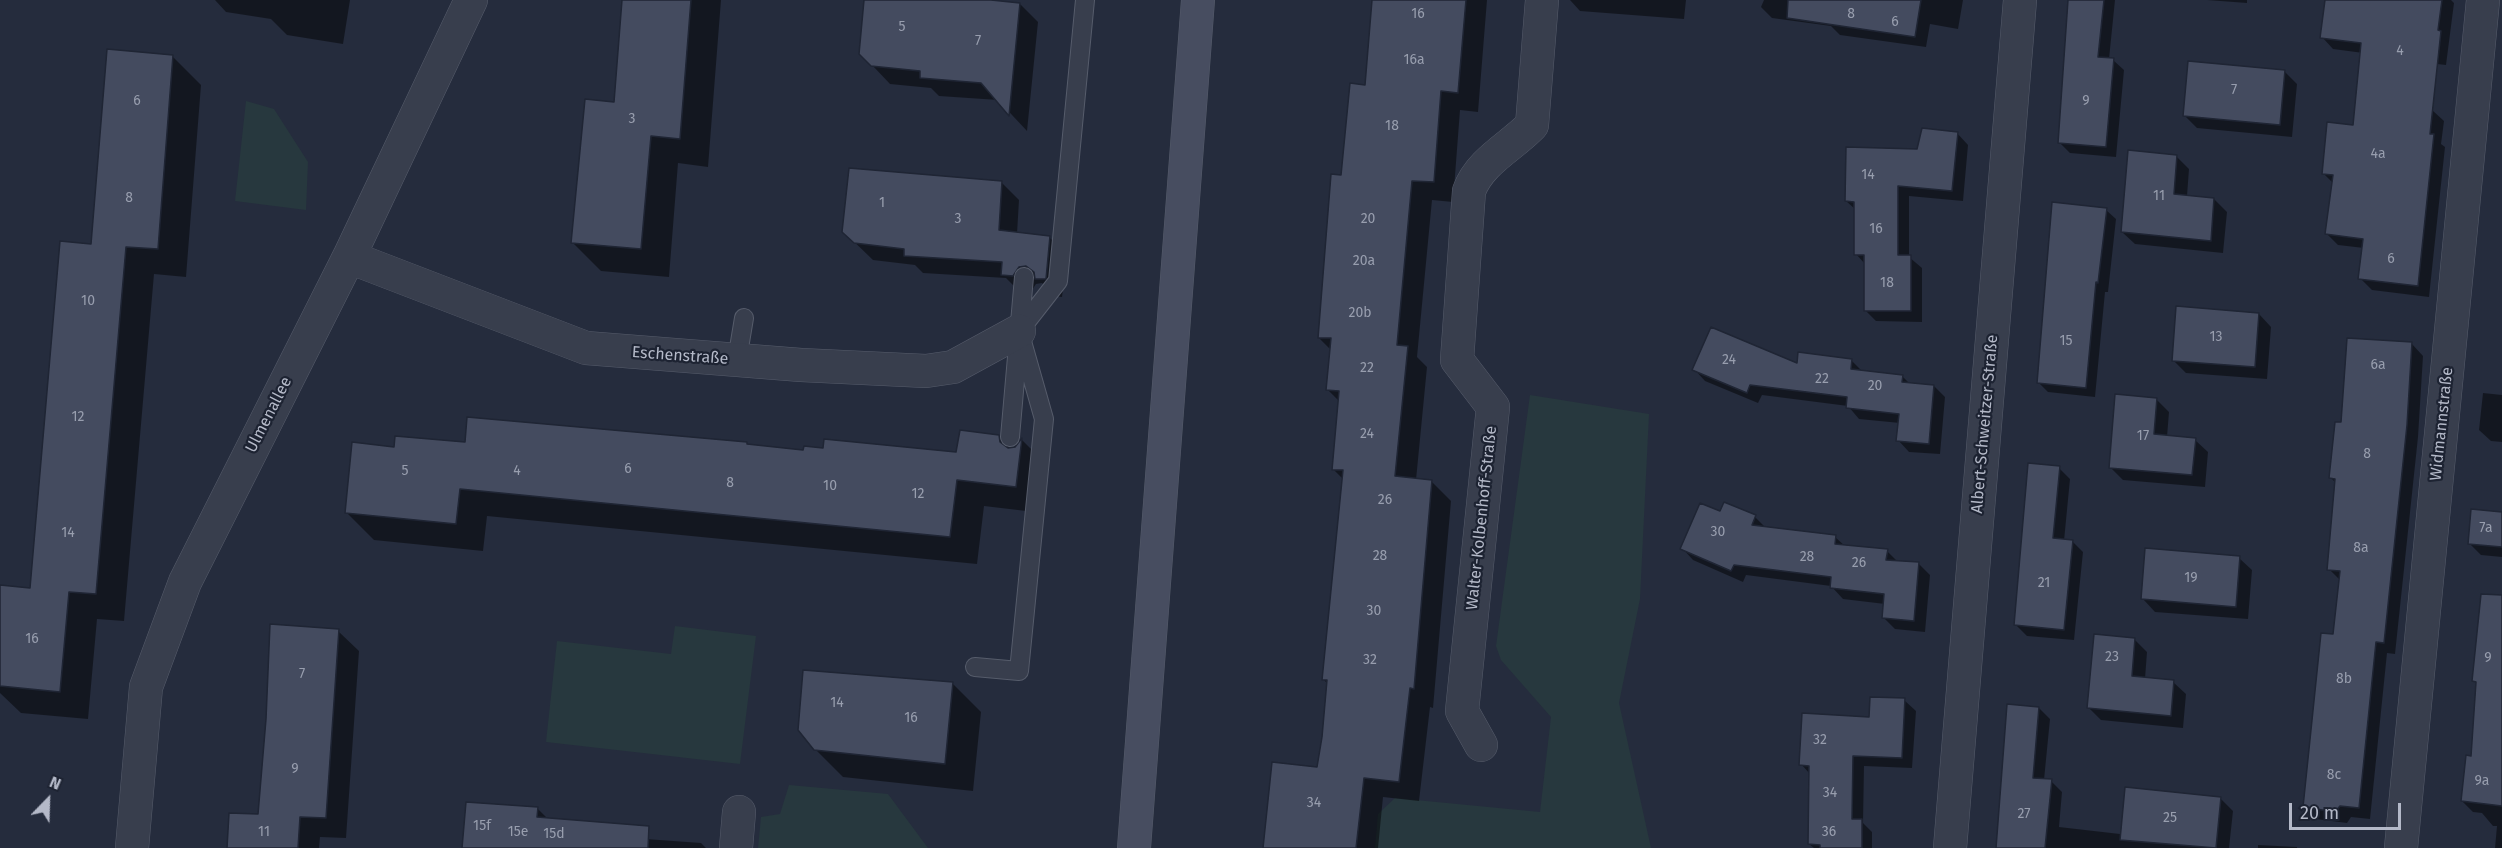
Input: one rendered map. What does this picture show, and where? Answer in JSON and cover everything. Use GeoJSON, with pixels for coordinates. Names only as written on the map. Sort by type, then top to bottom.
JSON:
{"type":"FeatureCollection","features":[{"type":"Feature","properties":{"kind":"main road"},"geometry":{"type":"LineString","coordinates":[[1134,848],[1198,0]]}},
{"type":"Feature","properties":{"kind":"street","name":"Ulmenallee"},"geometry":{"type":"LineString","coordinates":[[132,848],[146,687],[185,582],[349,257],[471,0]]}},
{"type":"Feature","properties":{"kind":"street","name":"Walter-Kolbenhoff-Straße"},"geometry":{"type":"LineString","coordinates":[[1481,745],[1462,711],[1493,407],[1457,360],[1469,191],[1474,178],[1483,167],[1532,125],[1542,0]]}},
{"type":"Feature","properties":{"kind":"street","name":"Albert-Schweitzer-Straße"},"geometry":{"type":"LineString","coordinates":[[1950,848],[2020,0]]}},
{"type":"Feature","properties":{"kind":"street","name":"Widmannstraße"},"geometry":{"type":"LineString","coordinates":[[2401,848],[2483,0]]}},
{"type":"Feature","properties":{"kind":"street","name":"Eschenstraße"},"geometry":{"type":"LineString","coordinates":[[349,257],[586,348],[926,371],[953,367],[1019,331]]}},
{"type":"Feature","properties":{"kind":"street"},"geometry":{"type":"LineString","coordinates":[[736,848],[739,812]]}},
{"type":"Feature","properties":{"kind":"lane"},"geometry":{"type":"LineString","coordinates":[[1019,331],[1058,281],[1064,147],[1073,51],[1085,0]]}},
{"type":"Feature","properties":{"kind":"lane"},"geometry":{"type":"LineString","coordinates":[[1010,436],[1024,277]]}},
{"type":"Feature","properties":{"kind":"lane"},"geometry":{"type":"LineString","coordinates":[[737,360],[744,318]]}},
{"type":"Feature","properties":{"kind":"lane"},"geometry":{"type":"LineString","coordinates":[[975,667],[1019,671],[1044,419],[1019,331]]}},
{"type":"Feature","properties":{"kind":"shaded area"},"geometry":{"type":"Polygon","coordinates":[[[246,101],[274,109],[308,162],[306,210],[235,201],[246,101]]]}},
{"type":"Feature","properties":{"kind":"shaded area"},"geometry":{"type":"Polygon","coordinates":[[[1530,395],[1649,414],[1640,599],[1619,703],[1651,848],[1375,848],[1378,814],[1395,798],[1540,812],[1551,717],[1501,660],[1496,646],[1530,395]]]}},
{"type":"Feature","properties":{"kind":"shaded area"},"geometry":{"type":"Polygon","coordinates":[[[675,626],[756,636],[740,764],[546,742],[557,641],[671,654],[675,626]]]}},
{"type":"Feature","properties":{"kind":"shaded area"},"geometry":{"type":"Polygon","coordinates":[[[789,785],[888,794],[928,848],[758,848],[761,817],[780,814],[789,785]]]}},
{"type":"Feature","properties":{"kind":"building"},"geometry":{"type":"Polygon","coordinates":[[[622,0],[691,0],[680,139],[651,136],[641,249],[571,243],[585,99],[614,102],[622,0]]]}},
{"type":"Feature","properties":{"kind":"building"},"geometry":{"type":"Polygon","coordinates":[[[864,0],[991,0],[1020,3],[1009,116],[981,83],[920,78],[920,71],[871,66],[859,54],[864,0]]]}},
{"type":"Feature","properties":{"kind":"building"},"geometry":{"type":"Polygon","coordinates":[[[1372,0],[1466,0],[1458,93],[1441,91],[1434,182],[1412,181],[1397,345],[1408,346],[1395,476],[1432,480],[1414,689],[1410,688],[1399,782],[1364,778],[1356,848],[1263,848],[1272,762],[1317,767],[1322,737],[1327,680],[1322,680],[1343,470],[1332,470],[1339,391],[1326,390],[1331,338],[1318,338],[1331,174],[1341,175],[1350,83],[1365,85],[1372,0]]]}},
{"type":"Feature","properties":{"kind":"building"},"geometry":{"type":"Polygon","coordinates":[[[1788,0],[1921,0],[1915,37],[1787,18],[1788,0]]]}},
{"type":"Feature","properties":{"kind":"building"},"geometry":{"type":"Polygon","coordinates":[[[2068,0],[2104,0],[2098,57],[2114,58],[2106,147],[2058,143],[2068,0]]]}},
{"type":"Feature","properties":{"kind":"building"},"geometry":{"type":"Polygon","coordinates":[[[2325,0],[2442,0],[2430,134],[2434,134],[2418,286],[2358,279],[2363,239],[2325,234],[2333,175],[2322,174],[2327,122],[2353,125],[2361,43],[2320,38],[2325,0]]]}},
{"type":"Feature","properties":{"kind":"building"},"geometry":{"type":"Polygon","coordinates":[[[107,49],[173,55],[158,249],[126,247],[96,594],[69,592],[60,692],[0,686],[0,585],[30,588],[60,241],[91,244],[107,49]]]}},
{"type":"Feature","properties":{"kind":"building"},"geometry":{"type":"Polygon","coordinates":[[[2188,61],[2285,70],[2280,125],[2183,116],[2188,61]]]}},
{"type":"Feature","properties":{"kind":"building"},"geometry":{"type":"Polygon","coordinates":[[[1922,128],[1958,132],[1952,191],[1898,186],[1898,255],[1911,255],[1911,311],[1864,311],[1864,255],[1854,255],[1854,202],[1845,201],[1846,147],[1917,149],[1922,128]]]}},
{"type":"Feature","properties":{"kind":"building"},"geometry":{"type":"Polygon","coordinates":[[[2128,150],[2177,155],[2174,194],[2214,198],[2211,241],[2121,232],[2128,150]]]}},
{"type":"Feature","properties":{"kind":"building"},"geometry":{"type":"Polygon","coordinates":[[[849,168],[1002,181],[999,230],[1050,236],[1046,279],[1035,279],[1034,272],[1026,266],[1019,267],[1013,276],[1001,275],[1002,262],[904,256],[904,249],[854,243],[842,232],[849,168]]]}},
{"type":"Feature","properties":{"kind":"building"},"geometry":{"type":"Polygon","coordinates":[[[2052,202],[2107,208],[2098,283],[2096,282],[2086,388],[2037,383],[2052,202]]]}},
{"type":"Feature","properties":{"kind":"building"},"geometry":{"type":"Polygon","coordinates":[[[2176,306],[2259,313],[2255,367],[2172,361],[2176,306]]]}},
{"type":"Feature","properties":{"kind":"building"},"geometry":{"type":"Polygon","coordinates":[[[1711,327],[1797,363],[1798,352],[1852,359],[1851,369],[1903,375],[1902,382],[1934,385],[1929,444],[1896,441],[1899,414],[1846,408],[1847,397],[1750,385],[1747,393],[1692,370],[1711,327]]]}},
{"type":"Feature","properties":{"kind":"building"},"geometry":{"type":"Polygon","coordinates":[[[2347,338],[2412,342],[2407,425],[2384,643],[2376,642],[2359,808],[2340,806],[2335,812],[2303,807],[2321,633],[2333,634],[2340,571],[2327,570],[2335,479],[2329,478],[2335,422],[2341,422],[2347,338]]]}},
{"type":"Feature","properties":{"kind":"building"},"geometry":{"type":"Polygon","coordinates":[[[2115,394],[2157,398],[2154,434],[2196,438],[2192,475],[2109,468],[2115,394]]]}},
{"type":"Feature","properties":{"kind":"building"},"geometry":{"type":"Polygon","coordinates":[[[467,417],[747,442],[747,444],[803,450],[804,446],[823,448],[824,439],[956,452],[960,430],[999,435],[1000,442],[1008,448],[1015,447],[1022,438],[1016,487],[957,480],[950,537],[460,489],[456,524],[345,513],[352,442],[394,447],[395,436],[465,442],[467,417]]]}},
{"type":"Feature","properties":{"kind":"building"},"geometry":{"type":"Polygon","coordinates":[[[2028,463],[2060,466],[2053,538],[2073,540],[2064,630],[2014,625],[2028,463]]]}},
{"type":"Feature","properties":{"kind":"building"},"geometry":{"type":"Polygon","coordinates":[[[1724,502],[1756,515],[1752,525],[1836,535],[1835,544],[1888,549],[1886,560],[1919,562],[1914,621],[1882,618],[1884,594],[1830,588],[1831,577],[1734,565],[1731,571],[1680,549],[1700,503],[1720,511],[1724,502]]]}},
{"type":"Feature","properties":{"kind":"building"},"geometry":{"type":"Polygon","coordinates":[[[2471,509],[2502,512],[2502,547],[2468,544],[2471,509]]]}},
{"type":"Feature","properties":{"kind":"building"},"geometry":{"type":"Polygon","coordinates":[[[2145,548],[2240,556],[2236,607],[2141,599],[2145,548]]]}},
{"type":"Feature","properties":{"kind":"building"},"geometry":{"type":"Polygon","coordinates":[[[2481,594],[2502,595],[2502,806],[2461,801],[2466,755],[2471,756],[2476,682],[2472,681],[2481,594]]]}},
{"type":"Feature","properties":{"kind":"building"},"geometry":{"type":"Polygon","coordinates":[[[270,624],[339,629],[326,818],[300,817],[298,848],[227,848],[229,813],[258,814],[266,719],[270,624]]]}},
{"type":"Feature","properties":{"kind":"building"},"geometry":{"type":"Polygon","coordinates":[[[2094,634],[2135,638],[2132,676],[2174,680],[2171,716],[2087,708],[2094,634]]]}},
{"type":"Feature","properties":{"kind":"building"},"geometry":{"type":"Polygon","coordinates":[[[803,670],[953,682],[945,764],[814,750],[798,730],[803,670]]]}},
{"type":"Feature","properties":{"kind":"building"},"geometry":{"type":"Polygon","coordinates":[[[1870,697],[1905,698],[1902,758],[1853,756],[1852,819],[1862,819],[1862,848],[1820,848],[1820,845],[1808,844],[1809,766],[1799,765],[1802,713],[1869,717],[1870,697]]]}},
{"type":"Feature","properties":{"kind":"building"},"geometry":{"type":"Polygon","coordinates":[[[2007,704],[2039,707],[2033,778],[2052,779],[2045,848],[1996,848],[2007,704]]]}},
{"type":"Feature","properties":{"kind":"building"},"geometry":{"type":"Polygon","coordinates":[[[2125,787],[2221,797],[2216,848],[2120,840],[2125,787]]]}},
{"type":"Feature","properties":{"kind":"building"},"geometry":{"type":"Polygon","coordinates":[[[466,802],[538,807],[537,817],[649,826],[648,848],[462,848],[466,802]]]}}]}
